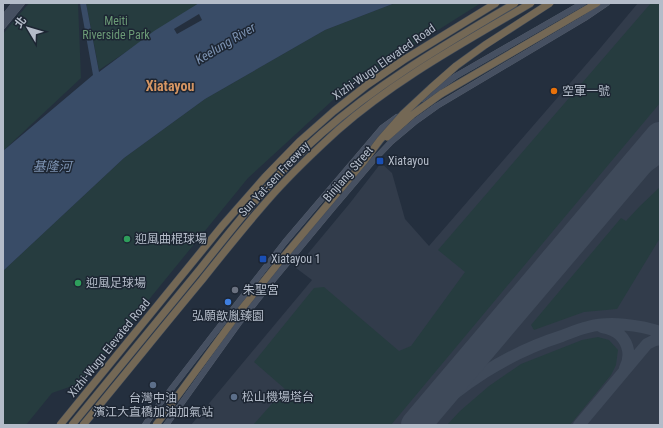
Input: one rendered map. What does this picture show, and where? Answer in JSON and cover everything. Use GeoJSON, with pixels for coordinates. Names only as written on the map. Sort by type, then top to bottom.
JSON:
{"type":"FeatureCollection","features":[{"type":"Feature","properties":{"kind":"highway","name":"Xizhi-Wugu Elevated Road"},"geometry":{"type":"LineString","coordinates":[[60,425],[264,176],[300,141],[334,110],[367,85],[404,59],[496,3]]}},
{"type":"Feature","properties":{"kind":"highway","name":"Sun Yat-sen Freeway"},"geometry":{"type":"LineString","coordinates":[[72,425],[255,202],[296,158],[321,134],[350,109],[382,85],[439,48],[515,3]]}},
{"type":"Feature","properties":{"kind":"highway","name":"Sun Yat-sen Freeway"},"geometry":{"type":"LineString","coordinates":[[83,425],[245,226],[305,161],[339,129],[406,79],[531,3]]}},
{"type":"Feature","properties":{"kind":"highway"},"geometry":{"type":"LineString","coordinates":[[156,425],[240,311],[389,129],[403,114],[456,66],[485,45],[550,3]]}},
{"type":"Feature","properties":{"kind":"highway"},"geometry":{"type":"LineString","coordinates":[[365,160],[387,137],[412,115],[441,94],[597,3]]}},
{"type":"Feature","properties":{"kind":"main road"},"geometry":{"type":"LineString","coordinates":[[3,18],[15,3]]}},
{"type":"Feature","properties":{"kind":"main road"},"geometry":{"type":"LineString","coordinates":[[3,26],[22,3]]}},
{"type":"Feature","properties":{"kind":"main road","name":"Binjiang Street"},"geometry":{"type":"LineString","coordinates":[[145,425],[285,242],[382,128],[456,76],[583,3]]}},
{"type":"Feature","properties":{"kind":"main road","name":"Binjiang Street"},"geometry":{"type":"LineString","coordinates":[[166,425],[239,323],[332,209],[391,142],[437,106],[585,18],[607,3]]}},
{"type":"Feature","properties":{"kind":"main road"},"geometry":{"type":"LineString","coordinates":[[429,95],[437,106]]}},
{"type":"Feature","properties":{"kind":"shaded area"},"geometry":{"type":"Polygon","coordinates":[[[638,3],[660,3],[660,425],[191,425],[312,280],[296,268],[381,163],[392,173],[405,219],[429,246],[638,3]]]}},
{"type":"Feature","properties":{"kind":"green space","name":"Meiti Riverside Park"},"geometry":{"type":"Polygon","coordinates":[[[29,3],[78,3],[81,78],[3,151],[3,34],[29,3]]]}},
{"type":"Feature","properties":{"kind":"green space","name":"Meiti Riverside Park"},"geometry":{"type":"Polygon","coordinates":[[[86,3],[199,3],[99,70],[86,3]]]}},
{"type":"Feature","properties":{"kind":"green space"},"geometry":{"type":"Polygon","coordinates":[[[395,3],[481,3],[346,88],[248,178],[81,383],[52,393],[26,425],[3,425],[3,271],[124,158],[205,99],[325,30],[395,3]]]}},
{"type":"Feature","properties":{"kind":"green space"},"geometry":{"type":"Polygon","coordinates":[[[651,3],[660,3],[660,103],[391,425],[253,425],[285,389],[254,362],[314,288],[324,287],[399,351],[411,346],[465,272],[438,250],[651,3]]]}},
{"type":"Feature","properties":{"kind":"green space"},"geometry":{"type":"Polygon","coordinates":[[[660,187],[660,238],[617,309],[584,312],[534,330],[531,325],[621,218],[626,221],[660,187]]]}},
{"type":"Feature","properties":{"kind":"green space"},"geometry":{"type":"Polygon","coordinates":[[[598,337],[609,340],[618,350],[616,365],[611,375],[570,425],[447,425],[460,411],[489,386],[521,364],[582,340],[598,337]]]}},
{"type":"Feature","properties":{"kind":"water","name":"基隆河"},"geometry":{"type":"Polygon","coordinates":[[[80,3],[86,3],[99,72],[154,31],[199,3],[395,3],[325,30],[205,99],[124,158],[3,271],[3,151],[93,75],[80,3]]]}},
{"type":"Feature","properties":{"kind":"pier"},"geometry":{"type":"Polygon","coordinates":[[[199,14],[202,20],[177,34],[174,29],[199,14]]]}},
{"type":"Feature","properties":{"kind":"taxiway"},"geometry":{"type":"LineString","coordinates":[[606,200],[634,176],[660,157]]}},
{"type":"Feature","properties":{"kind":"taxiway"},"geometry":{"type":"LineString","coordinates":[[417,425],[450,397],[485,372],[521,352],[541,343],[581,329],[605,324],[643,327],[660,332]]}},
{"type":"Feature","properties":{"kind":"taxiway"},"geometry":{"type":"LineString","coordinates":[[602,327],[616,332],[625,342],[628,351],[628,359],[625,368]]}},
{"type":"Feature","properties":{"kind":"taxiway"},"geometry":{"type":"LineString","coordinates":[[579,425],[647,344],[660,339]]}},
{"type":"Feature","properties":{"kind":"runway"},"geometry":{"type":"LineString","coordinates":[[416,425],[660,137]]}},
{"type":"Feature","properties":{"kind":"place","name":"空軍一號"},"geometry":{"type":"Point","coordinates":[554,91]}},
{"type":"Feature","properties":{"kind":"place","name":"Xiatayou"},"geometry":{"type":"Point","coordinates":[380,161]}},
{"type":"Feature","properties":{"kind":"place","name":"迎風曲棍球場"},"geometry":{"type":"Point","coordinates":[127,239]}},
{"type":"Feature","properties":{"kind":"place","name":"Xiatayou 1"},"geometry":{"type":"Point","coordinates":[263,259]}},
{"type":"Feature","properties":{"kind":"place","name":"迎風足球場"},"geometry":{"type":"Point","coordinates":[78,283]}},
{"type":"Feature","properties":{"kind":"place","name":"朱聖宮"},"geometry":{"type":"Point","coordinates":[235,290]}},
{"type":"Feature","properties":{"kind":"place","name":"弘願歆胤臻園"},"geometry":{"type":"Point","coordinates":[228,302]}},
{"type":"Feature","properties":{"kind":"place","name":"台灣中油 濱江大直橋加油加氣站"},"geometry":{"type":"Point","coordinates":[153,385]}},
{"type":"Feature","properties":{"kind":"place","name":"松山機場塔台"},"geometry":{"type":"Point","coordinates":[234,397]}},
{"type":"Feature","properties":{"kind":"district","name":"Xiatayou"},"geometry":{"type":"Point","coordinates":[170,86]}},
{"type":"Feature","properties":{"kind":"water label","name":"Keelung River"},"geometry":{"type":"Point","coordinates":[225,43]}}]}
